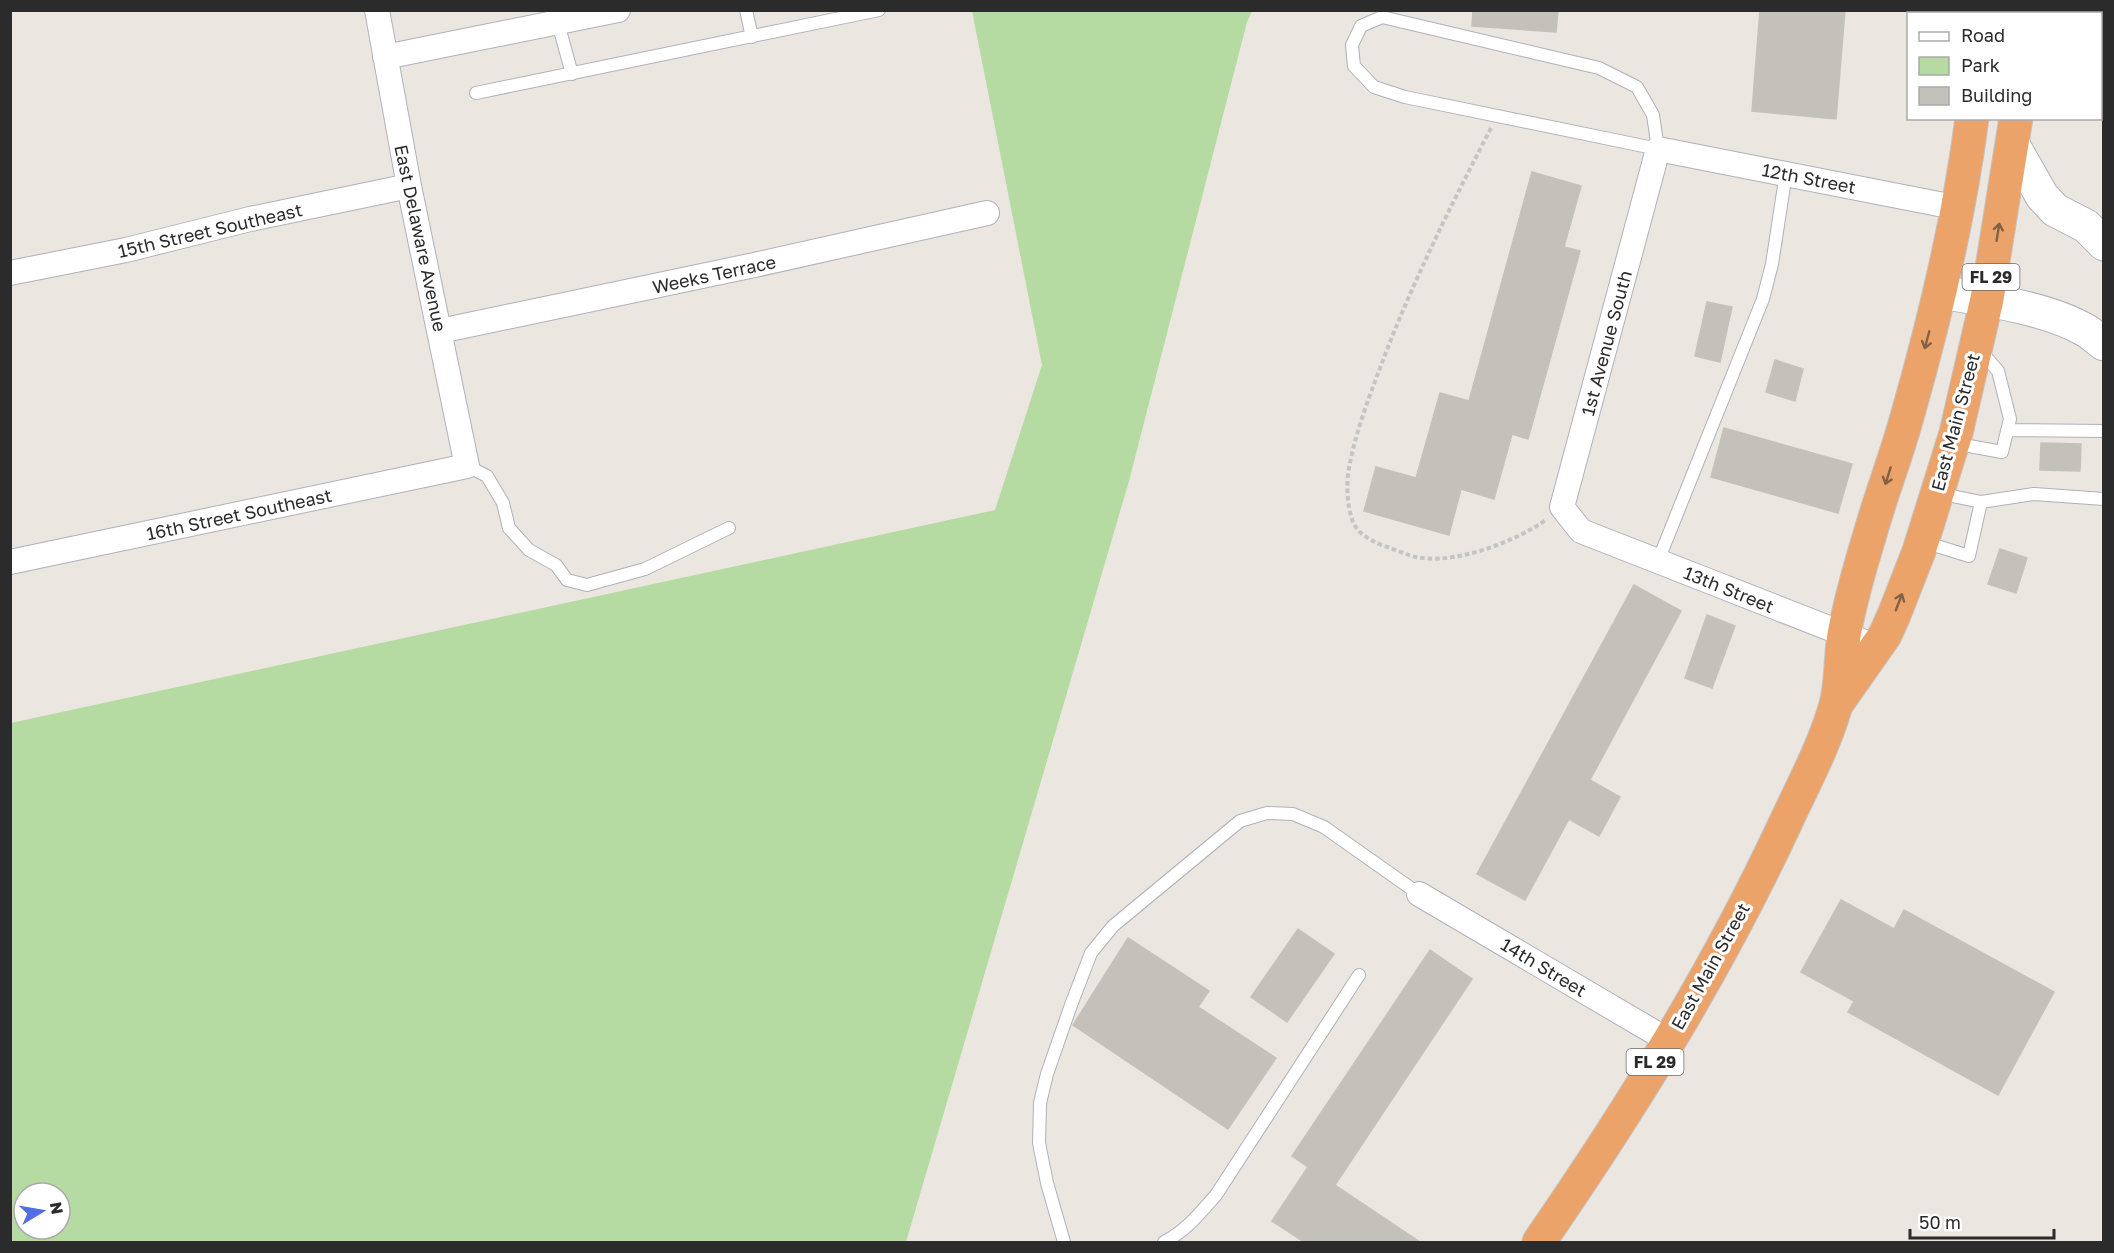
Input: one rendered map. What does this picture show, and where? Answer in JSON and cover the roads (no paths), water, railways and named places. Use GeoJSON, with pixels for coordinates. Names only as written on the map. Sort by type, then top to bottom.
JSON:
{"type":"FeatureCollection","features":[{"type":"Feature","properties":{"kind":"highway","name":"East Main Street"},"geometry":{"type":"LineString","coordinates":[[1539,1242],[1597,1158],[1669,1041],[1761,875],[1824,738],[1836,705],[1844,635],[1870,534],[1906,420],[1941,292],[1959,208],[1972,120]]}},
{"type":"Feature","properties":{"kind":"highway","name":"East Main Street"},"geometry":{"type":"LineString","coordinates":[[1836,705],[1885,635],[1894,615],[1921,542],[1953,443],[1987,299],[2014,132]]}},
{"type":"Feature","properties":{"kind":"main road"},"geometry":{"type":"LineString","coordinates":[[2014,132],[2042,196],[2055,210],[2086,226],[2103,244]]}},
{"type":"Feature","properties":{"kind":"main road"},"geometry":{"type":"LineString","coordinates":[[1941,292],[1987,299],[2050,315],[2085,330],[2103,344]]}},
{"type":"Feature","properties":{"kind":"street","name":"East Delaware Avenue"},"geometry":{"type":"LineString","coordinates":[[377,10],[409,186],[467,466]]}},
{"type":"Feature","properties":{"kind":"street"},"geometry":{"type":"LineString","coordinates":[[385,57],[618,10]]}},
{"type":"Feature","properties":{"kind":"street","name":"12th Street"},"geometry":{"type":"LineString","coordinates":[[1658,149],[1959,208]]}},
{"type":"Feature","properties":{"kind":"street","name":"1st Avenue South"},"geometry":{"type":"LineString","coordinates":[[1581,531],[1562,507],[1658,149]]}},
{"type":"Feature","properties":{"kind":"street","name":"15th Street Southeast"},"geometry":{"type":"LineString","coordinates":[[10,273],[126,250],[250,219],[409,186]]}},
{"type":"Feature","properties":{"kind":"street","name":"Weeks Terrace"},"geometry":{"type":"LineString","coordinates":[[440,331],[987,213]]}},
{"type":"Feature","properties":{"kind":"street","name":"16th Street Southeast"},"geometry":{"type":"LineString","coordinates":[[10,562],[467,466]]}},
{"type":"Feature","properties":{"kind":"street","name":"13th Street"},"geometry":{"type":"LineString","coordinates":[[1581,531],[1877,647]]}},
{"type":"Feature","properties":{"kind":"street","name":"14th Street"},"geometry":{"type":"LineString","coordinates":[[1419,894],[1669,1041]]}},
{"type":"Feature","properties":{"kind":"lane"},"geometry":{"type":"LineString","coordinates":[[746,10],[752,37]]}},
{"type":"Feature","properties":{"kind":"lane"},"geometry":{"type":"LineString","coordinates":[[476,93],[879,10]]}},
{"type":"Feature","properties":{"kind":"lane"},"geometry":{"type":"LineString","coordinates":[[1382,17],[1599,68],[1636,87],[1653,115],[1658,149],[1405,97],[1374,87],[1354,66],[1352,45],[1361,26],[1382,17]]}},
{"type":"Feature","properties":{"kind":"lane"},"geometry":{"type":"LineString","coordinates":[[558,22],[572,74]]}},
{"type":"Feature","properties":{"kind":"lane"},"geometry":{"type":"LineString","coordinates":[[1658,561],[1763,299],[1772,264],[1786,173]]}},
{"type":"Feature","properties":{"kind":"lane"},"geometry":{"type":"LineString","coordinates":[[1953,443],[2002,452],[2010,419],[1998,371],[1976,346]]}},
{"type":"Feature","properties":{"kind":"lane"},"geometry":{"type":"LineString","coordinates":[[2007,430],[2103,431]]}},
{"type":"Feature","properties":{"kind":"lane"},"geometry":{"type":"LineString","coordinates":[[467,466],[487,476],[503,503],[509,528],[529,550],[556,565],[567,580],[587,585],[645,569],[729,528]]}},
{"type":"Feature","properties":{"kind":"lane"},"geometry":{"type":"LineString","coordinates":[[1937,493],[1981,501],[2034,494],[2103,499]]}},
{"type":"Feature","properties":{"kind":"lane"},"geometry":{"type":"LineString","coordinates":[[1921,542],[1969,556],[1981,501]]}},
{"type":"Feature","properties":{"kind":"lane"},"geometry":{"type":"LineString","coordinates":[[1064,1242],[1047,1183],[1039,1143],[1040,1103],[1047,1074],[1091,953],[1113,926],[1240,821],[1267,813],[1293,814],[1324,827],[1419,894]]}},
{"type":"Feature","properties":{"kind":"lane"},"geometry":{"type":"LineString","coordinates":[[1164,1242],[1193,1222],[1216,1195],[1359,975]]}}]}
